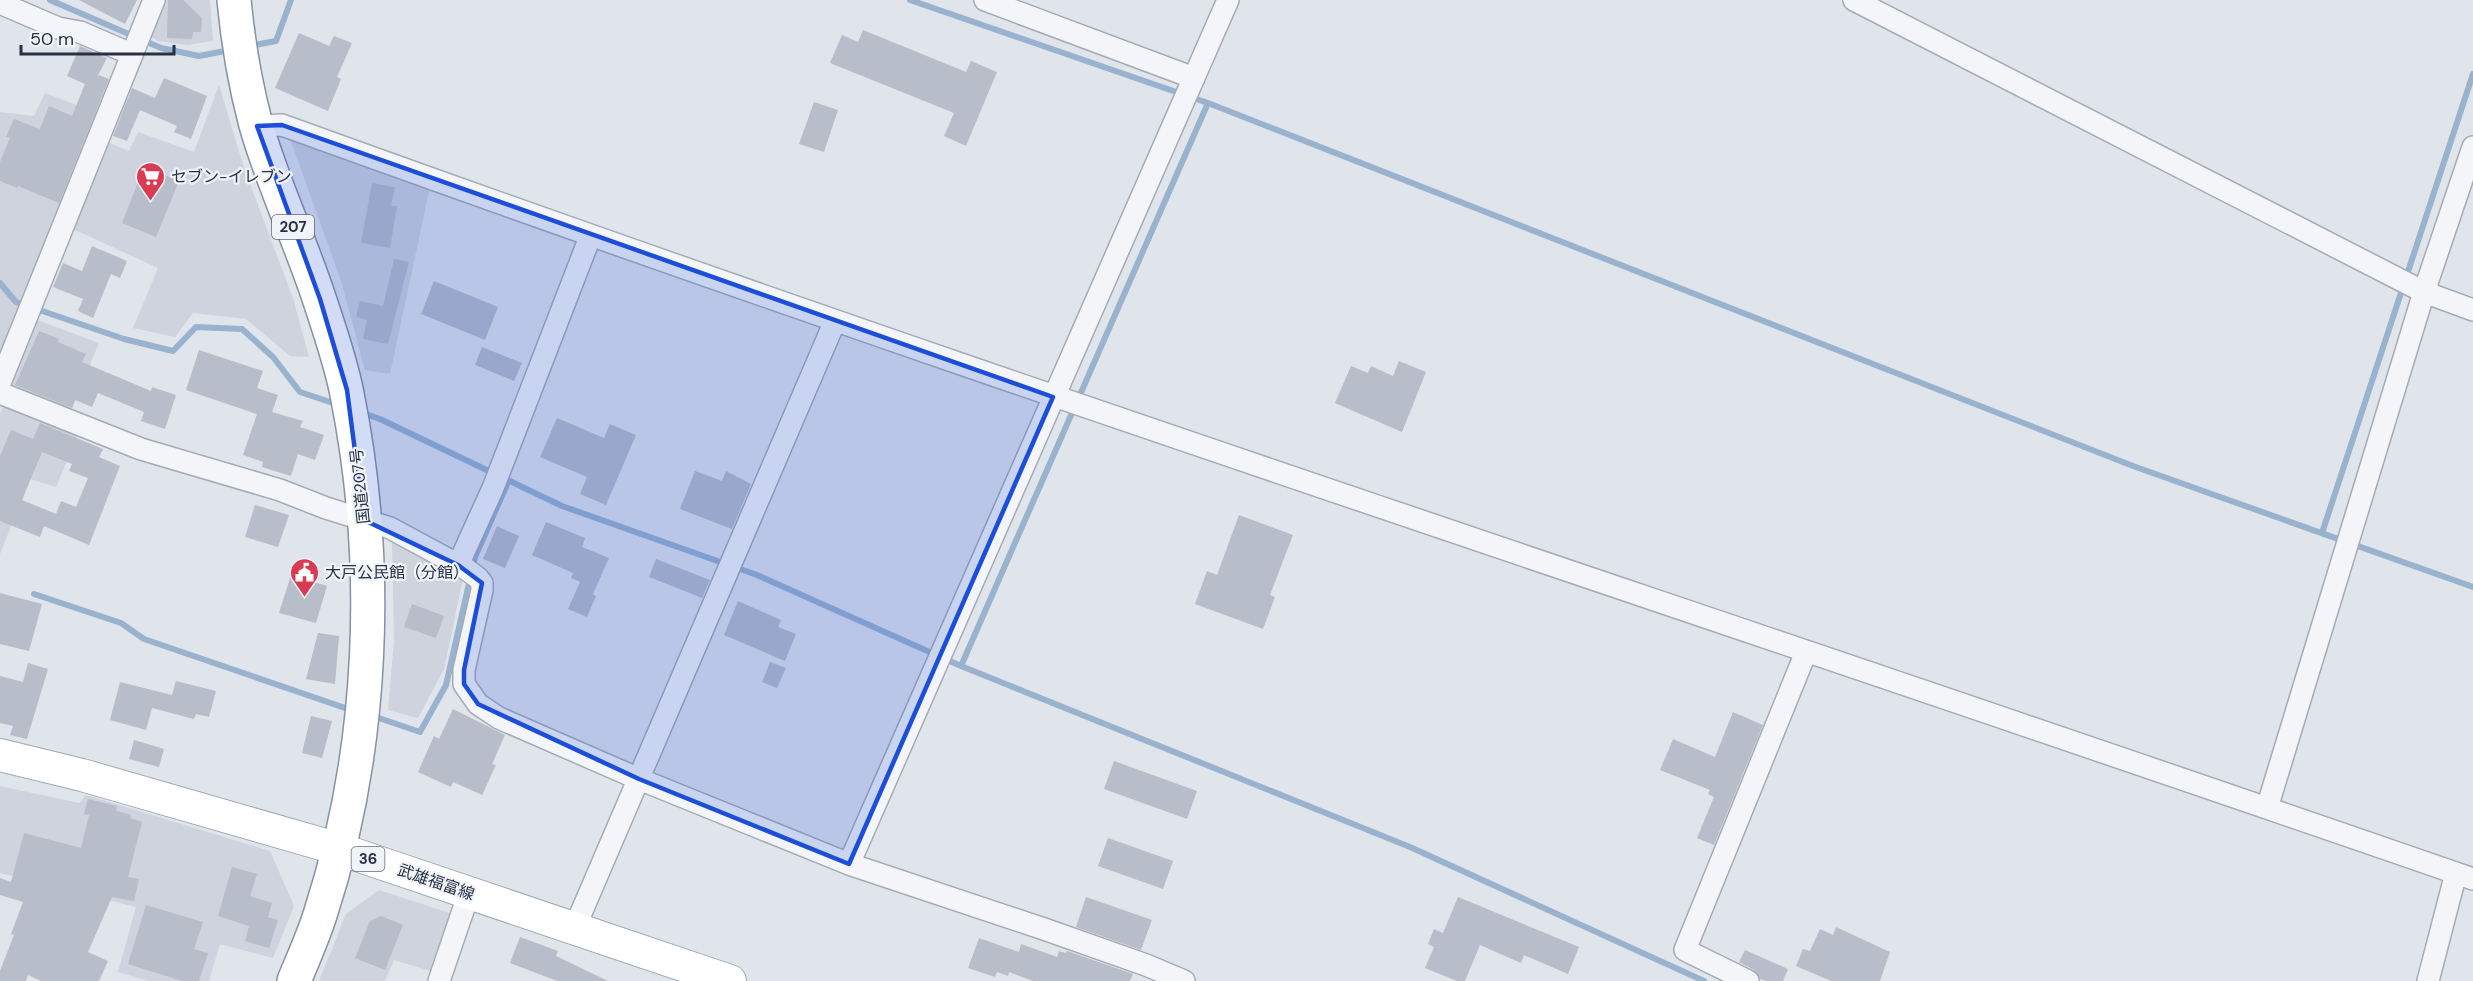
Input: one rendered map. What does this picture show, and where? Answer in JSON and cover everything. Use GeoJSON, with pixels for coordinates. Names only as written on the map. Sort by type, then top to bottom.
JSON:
{"type":"FeatureCollection","features":[{"type":"Feature","properties":{"kind":"highway","name":"国道207号"},"geometry":{"type":"LineString","coordinates":[[234,0],[242,64],[256,126],[320,299],[347,390],[364,519],[368,619],[362,712],[355,771],[339,849],[320,916],[294,981]]}},
{"type":"Feature","properties":{"kind":"main road","name":"武雄福富線"},"geometry":{"type":"LineString","coordinates":[[0,755],[82,775],[339,849],[730,981]]}},
{"type":"Feature","properties":{"kind":"street"},"geometry":{"type":"LineString","coordinates":[[0,383],[154,0]]}},
{"type":"Feature","properties":{"kind":"street"},"geometry":{"type":"LineString","coordinates":[[985,0],[1188,91]]}},
{"type":"Feature","properties":{"kind":"street"},"geometry":{"type":"LineString","coordinates":[[849,864],[946,641],[1068,402],[1188,91],[1228,0]]}},
{"type":"Feature","properties":{"kind":"street"},"geometry":{"type":"LineString","coordinates":[[1854,0],[2410,285],[2473,310]]}},
{"type":"Feature","properties":{"kind":"street"},"geometry":{"type":"LineString","coordinates":[[0,3],[58,28],[135,44]]}},
{"type":"Feature","properties":{"kind":"street"},"geometry":{"type":"LineString","coordinates":[[256,126],[282,125],[590,237],[1068,402],[2464,876],[2428,981]]}},
{"type":"Feature","properties":{"kind":"street"},"geometry":{"type":"LineString","coordinates":[[2267,808],[2347,548],[2410,285],[2473,147]]}},
{"type":"Feature","properties":{"kind":"street"},"geometry":{"type":"LineString","coordinates":[[468,571],[493,488],[590,237]]}},
{"type":"Feature","properties":{"kind":"street"},"geometry":{"type":"LineString","coordinates":[[574,927],[835,321]]}},
{"type":"Feature","properties":{"kind":"street"},"geometry":{"type":"LineString","coordinates":[[0,393],[141,449],[280,490],[326,508],[390,528],[468,571],[482,583],[482,590],[464,670],[464,684],[478,704],[499,718],[639,779],[849,864],[1105,951],[1184,981]]}},
{"type":"Feature","properties":{"kind":"street"},"geometry":{"type":"LineString","coordinates":[[1748,981],[1685,950],[1806,652]]}},
{"type":"Feature","properties":{"kind":"street"},"geometry":{"type":"LineString","coordinates":[[439,981],[469,894]]}},
{"type":"Feature","properties":{"kind":"highlighted area"},"geometry":{"type":"Polygon","coordinates":[[[282,125],[1053,397],[849,864],[639,779],[478,704],[464,684],[464,670],[482,583],[458,565],[364,520],[347,390],[320,299],[257,126],[282,125]]]}},
{"type":"Feature","properties":{"kind":"shaded area"},"geometry":{"type":"Polygon","coordinates":[[[164,0],[210,0],[213,41],[187,45],[158,41],[149,35],[164,0]]]}},
{"type":"Feature","properties":{"kind":"shaded area"},"geometry":{"type":"Polygon","coordinates":[[[219,85],[244,168],[293,298],[309,357],[290,356],[246,319],[193,313],[175,337],[133,328],[158,268],[73,229],[107,142],[129,151],[138,132],[194,152],[219,85]]]}},
{"type":"Feature","properties":{"kind":"shaded area"},"geometry":{"type":"Polygon","coordinates":[[[45,93],[100,114],[0,359],[0,112],[34,116],[45,93]]]}},
{"type":"Feature","properties":{"kind":"shaded area"},"geometry":{"type":"Polygon","coordinates":[[[289,136],[430,187],[390,374],[365,370],[341,281],[289,136]]]}},
{"type":"Feature","properties":{"kind":"shaded area"},"geometry":{"type":"Polygon","coordinates":[[[37,320],[99,343],[70,413],[84,420],[56,487],[30,479],[0,554],[0,414],[37,320]]]}},
{"type":"Feature","properties":{"kind":"shaded area"},"geometry":{"type":"Polygon","coordinates":[[[392,542],[463,579],[444,669],[418,718],[388,710],[394,641],[392,542]]]}},
{"type":"Feature","properties":{"kind":"shaded area"},"geometry":{"type":"Polygon","coordinates":[[[0,786],[79,803],[86,795],[270,851],[294,906],[273,958],[220,944],[209,981],[149,981],[118,972],[136,907],[0,873],[0,786]]]}},
{"type":"Feature","properties":{"kind":"shaded area"},"geometry":{"type":"Polygon","coordinates":[[[379,890],[456,915],[438,973],[394,960],[385,981],[319,981],[346,914],[379,890]]]}},
{"type":"Feature","properties":{"kind":"building"},"geometry":{"type":"Polygon","coordinates":[[[79,0],[137,0],[125,24],[79,0]]]}},
{"type":"Feature","properties":{"kind":"building"},"geometry":{"type":"Polygon","coordinates":[[[168,0],[183,0],[202,18],[201,32],[193,32],[192,39],[167,38],[168,0]]]}},
{"type":"Feature","properties":{"kind":"building"},"geometry":{"type":"Polygon","coordinates":[[[863,30],[966,72],[971,61],[997,72],[966,146],[944,136],[954,113],[830,63],[842,35],[858,42],[863,30]]]}},
{"type":"Feature","properties":{"kind":"building"},"geometry":{"type":"Polygon","coordinates":[[[299,33],[329,46],[334,36],[352,43],[337,77],[341,79],[328,111],[275,88],[299,33]]]}},
{"type":"Feature","properties":{"kind":"building"},"geometry":{"type":"Polygon","coordinates":[[[80,46],[107,58],[97,77],[99,75],[109,79],[59,203],[0,181],[0,162],[10,138],[6,137],[14,119],[40,129],[49,106],[72,116],[85,84],[67,76],[80,46]]]}},
{"type":"Feature","properties":{"kind":"building"},"geometry":{"type":"Polygon","coordinates":[[[164,78],[207,96],[191,139],[174,132],[177,126],[140,110],[127,141],[113,136],[132,88],[155,98],[164,78]]]}},
{"type":"Feature","properties":{"kind":"building"},"geometry":{"type":"Polygon","coordinates":[[[814,102],[838,110],[824,152],[799,144],[814,102]]]}},
{"type":"Feature","properties":{"kind":"building","name":"セブン-イレブン"},"geometry":{"type":"Polygon","coordinates":[[[144,167],[179,181],[156,237],[122,223],[144,167]]]}},
{"type":"Feature","properties":{"kind":"building"},"geometry":{"type":"Polygon","coordinates":[[[372,183],[395,187],[391,206],[397,206],[390,248],[361,243],[372,183]]]}},
{"type":"Feature","properties":{"kind":"building"},"geometry":{"type":"Polygon","coordinates":[[[92,246],[127,261],[120,278],[111,274],[93,318],[78,311],[83,299],[53,287],[63,263],[82,271],[92,246]]]}},
{"type":"Feature","properties":{"kind":"building"},"geometry":{"type":"Polygon","coordinates":[[[394,259],[409,262],[388,344],[363,339],[367,320],[356,317],[360,301],[383,306],[394,259]]]}},
{"type":"Feature","properties":{"kind":"building"},"geometry":{"type":"Polygon","coordinates":[[[434,281],[498,307],[485,340],[421,314],[434,281]]]}},
{"type":"Feature","properties":{"kind":"building"},"geometry":{"type":"Polygon","coordinates":[[[39,331],[86,354],[82,362],[151,391],[152,387],[176,395],[165,429],[141,421],[144,412],[98,393],[92,407],[75,400],[72,408],[15,385],[39,331]]]}},
{"type":"Feature","properties":{"kind":"building"},"geometry":{"type":"Polygon","coordinates":[[[482,347],[522,363],[514,381],[475,365],[482,347]]]}},
{"type":"Feature","properties":{"kind":"building"},"geometry":{"type":"Polygon","coordinates":[[[199,350],[263,371],[257,388],[278,395],[272,412],[303,421],[300,427],[324,435],[315,460],[298,454],[291,476],[262,467],[263,462],[243,455],[257,414],[186,390],[199,350]]]}},
{"type":"Feature","properties":{"kind":"building"},"geometry":{"type":"Polygon","coordinates":[[[1399,361],[1426,372],[1402,432],[1335,403],[1351,366],[1368,373],[1371,366],[1393,376],[1399,361]]]}},
{"type":"Feature","properties":{"kind":"building"},"geometry":{"type":"Polygon","coordinates":[[[557,418],[604,438],[610,424],[636,435],[606,505],[580,494],[587,477],[540,457],[557,418]]]}},
{"type":"Feature","properties":{"kind":"building"},"geometry":{"type":"Polygon","coordinates":[[[40,423],[103,449],[99,457],[120,466],[89,545],[44,526],[40,537],[0,521],[0,456],[11,430],[33,439],[40,423]],[[42,452],[22,500],[56,514],[61,501],[76,507],[88,478],[69,471],[72,464],[42,452]]]}},
{"type":"Feature","properties":{"kind":"building"},"geometry":{"type":"Polygon","coordinates":[[[695,471],[722,481],[726,471],[751,484],[732,529],[680,509],[695,471]]]}},
{"type":"Feature","properties":{"kind":"building"},"geometry":{"type":"Polygon","coordinates":[[[255,505],[289,515],[278,547],[245,537],[255,505]]]}},
{"type":"Feature","properties":{"kind":"building"},"geometry":{"type":"Polygon","coordinates":[[[1239,515],[1293,535],[1270,595],[1275,597],[1263,629],[1195,604],[1207,571],[1217,575],[1239,515]]]}},
{"type":"Feature","properties":{"kind":"building"},"geometry":{"type":"Polygon","coordinates":[[[546,522],[585,538],[582,547],[609,558],[593,594],[596,596],[587,617],[568,609],[580,582],[571,578],[573,573],[532,555],[546,522]]]}},
{"type":"Feature","properties":{"kind":"building"},"geometry":{"type":"Polygon","coordinates":[[[497,526],[519,536],[505,568],[483,559],[497,526]]]}},
{"type":"Feature","properties":{"kind":"building"},"geometry":{"type":"Polygon","coordinates":[[[656,559],[710,580],[702,598],[649,577],[656,559]]]}},
{"type":"Feature","properties":{"kind":"building","name":"大戸公民館（分館）"},"geometry":{"type":"Polygon","coordinates":[[[291,575],[327,586],[316,623],[279,613],[291,575]]]}},
{"type":"Feature","properties":{"kind":"building"},"geometry":{"type":"Polygon","coordinates":[[[0,593],[42,604],[29,651],[0,644],[0,593]]]}},
{"type":"Feature","properties":{"kind":"building"},"geometry":{"type":"Polygon","coordinates":[[[738,601],[781,620],[778,627],[796,634],[785,661],[724,635],[738,601]]]}},
{"type":"Feature","properties":{"kind":"building"},"geometry":{"type":"Polygon","coordinates":[[[412,604],[444,616],[436,638],[404,627],[412,604]]]}},
{"type":"Feature","properties":{"kind":"building"},"geometry":{"type":"Polygon","coordinates":[[[318,633],[339,636],[335,684],[306,679],[318,633]]]}},
{"type":"Feature","properties":{"kind":"building"},"geometry":{"type":"Polygon","coordinates":[[[770,662],[786,668],[777,688],[762,682],[770,662]]]}},
{"type":"Feature","properties":{"kind":"building"},"geometry":{"type":"Polygon","coordinates":[[[28,663],[48,669],[27,739],[10,735],[13,726],[0,723],[0,676],[23,682],[28,663]]]}},
{"type":"Feature","properties":{"kind":"building"},"geometry":{"type":"Polygon","coordinates":[[[176,681],[216,691],[209,717],[196,714],[194,719],[152,708],[146,730],[110,720],[120,682],[172,695],[176,681]]]}},
{"type":"Feature","properties":{"kind":"building"},"geometry":{"type":"Polygon","coordinates":[[[453,709],[505,735],[492,764],[496,765],[482,795],[453,782],[451,787],[418,772],[434,736],[439,739],[453,709]]]}},
{"type":"Feature","properties":{"kind":"building"},"geometry":{"type":"Polygon","coordinates":[[[1733,712],[1763,725],[1714,845],[1697,838],[1714,797],[1708,794],[1710,790],[1660,770],[1673,739],[1715,757],[1733,712]]]}},
{"type":"Feature","properties":{"kind":"building"},"geometry":{"type":"Polygon","coordinates":[[[311,716],[332,721],[322,758],[302,753],[311,716]]]}},
{"type":"Feature","properties":{"kind":"building"},"geometry":{"type":"Polygon","coordinates":[[[134,740],[164,749],[159,767],[129,759],[134,740]]]}},
{"type":"Feature","properties":{"kind":"building"},"geometry":{"type":"Polygon","coordinates":[[[1114,761],[1197,791],[1187,819],[1104,789],[1114,761]]]}},
{"type":"Feature","properties":{"kind":"building"},"geometry":{"type":"Polygon","coordinates":[[[88,799],[117,806],[116,811],[131,815],[130,818],[142,822],[128,877],[139,879],[134,901],[112,897],[88,952],[108,961],[99,981],[41,981],[28,975],[26,981],[0,981],[0,971],[14,935],[11,934],[23,902],[0,895],[0,878],[11,882],[24,833],[81,848],[89,815],[84,814],[88,799]]]}},
{"type":"Feature","properties":{"kind":"building"},"geometry":{"type":"Polygon","coordinates":[[[1108,838],[1173,861],[1163,889],[1098,866],[1108,838]]]}},
{"type":"Feature","properties":{"kind":"building"},"geometry":{"type":"Polygon","coordinates":[[[232,867],[257,874],[250,896],[272,903],[268,917],[278,920],[269,948],[245,941],[249,926],[218,916],[232,867]]]}},
{"type":"Feature","properties":{"kind":"building"},"geometry":{"type":"Polygon","coordinates":[[[1086,897],[1152,920],[1141,950],[1076,927],[1086,897]]]}},
{"type":"Feature","properties":{"kind":"building"},"geometry":{"type":"Polygon","coordinates":[[[1458,897],[1579,947],[1568,974],[1524,955],[1521,963],[1480,945],[1465,981],[1457,981],[1425,968],[1434,947],[1428,944],[1434,929],[1443,933],[1458,897]]]}},
{"type":"Feature","properties":{"kind":"building"},"geometry":{"type":"Polygon","coordinates":[[[146,905],[203,922],[194,949],[208,953],[199,981],[182,981],[128,964],[146,905]]]}},
{"type":"Feature","properties":{"kind":"building"},"geometry":{"type":"Polygon","coordinates":[[[381,916],[403,925],[385,970],[355,958],[370,921],[381,916]]]}},
{"type":"Feature","properties":{"kind":"building"},"geometry":{"type":"Polygon","coordinates":[[[1836,927],[1890,952],[1880,981],[1831,981],[1796,966],[1803,949],[1810,951],[1820,929],[1833,935],[1836,927]]]}},
{"type":"Feature","properties":{"kind":"building"},"geometry":{"type":"Polygon","coordinates":[[[520,937],[558,951],[556,956],[608,981],[557,981],[510,963],[520,937]]]}},
{"type":"Feature","properties":{"kind":"building"},"geometry":{"type":"Polygon","coordinates":[[[979,938],[1019,952],[1021,944],[1057,957],[1059,951],[1066,953],[1067,951],[1133,974],[1130,981],[1033,981],[1009,972],[1008,976],[997,972],[995,977],[968,968],[979,938]]]}},
{"type":"Feature","properties":{"kind":"building"},"geometry":{"type":"Polygon","coordinates":[[[1745,950],[1788,969],[1783,981],[1760,979],[1754,970],[1739,962],[1745,950]]]}},
{"type":"Feature","properties":{"kind":"waterway"},"geometry":{"type":"LineString","coordinates":[[50,0],[161,48],[199,56],[230,50]]}},
{"type":"Feature","properties":{"kind":"waterway"},"geometry":{"type":"LineString","coordinates":[[249,46],[276,41],[291,0]]}},
{"type":"Feature","properties":{"kind":"waterway"},"geometry":{"type":"LineString","coordinates":[[910,0],[1208,103],[2133,466],[2473,587]]}},
{"type":"Feature","properties":{"kind":"waterway"},"geometry":{"type":"LineString","coordinates":[[2322,533],[2473,74]]}},
{"type":"Feature","properties":{"kind":"waterway"},"geometry":{"type":"LineString","coordinates":[[961,666],[1208,103]]}},
{"type":"Feature","properties":{"kind":"waterway"},"geometry":{"type":"LineString","coordinates":[[0,283],[16,302],[124,339],[173,351],[196,327],[242,329],[273,357],[300,392],[339,405]]}},
{"type":"Feature","properties":{"kind":"waterway"},"geometry":{"type":"LineString","coordinates":[[360,412],[380,419],[562,506],[757,575],[961,666],[1410,847],[1704,981]]}},
{"type":"Feature","properties":{"kind":"waterway"},"geometry":{"type":"LineString","coordinates":[[373,716],[420,732],[446,685],[475,557],[508,482]]}},
{"type":"Feature","properties":{"kind":"waterway"},"geometry":{"type":"LineString","coordinates":[[34,594],[121,623],[144,639],[351,710]]}},
{"type":"Feature","properties":{"kind":"place","name":"セブン-イレブン"},"geometry":{"type":"Point","coordinates":[150,202]}},
{"type":"Feature","properties":{"kind":"place","name":"大戸公民館（分館）"},"geometry":{"type":"Point","coordinates":[304,598]}}]}
